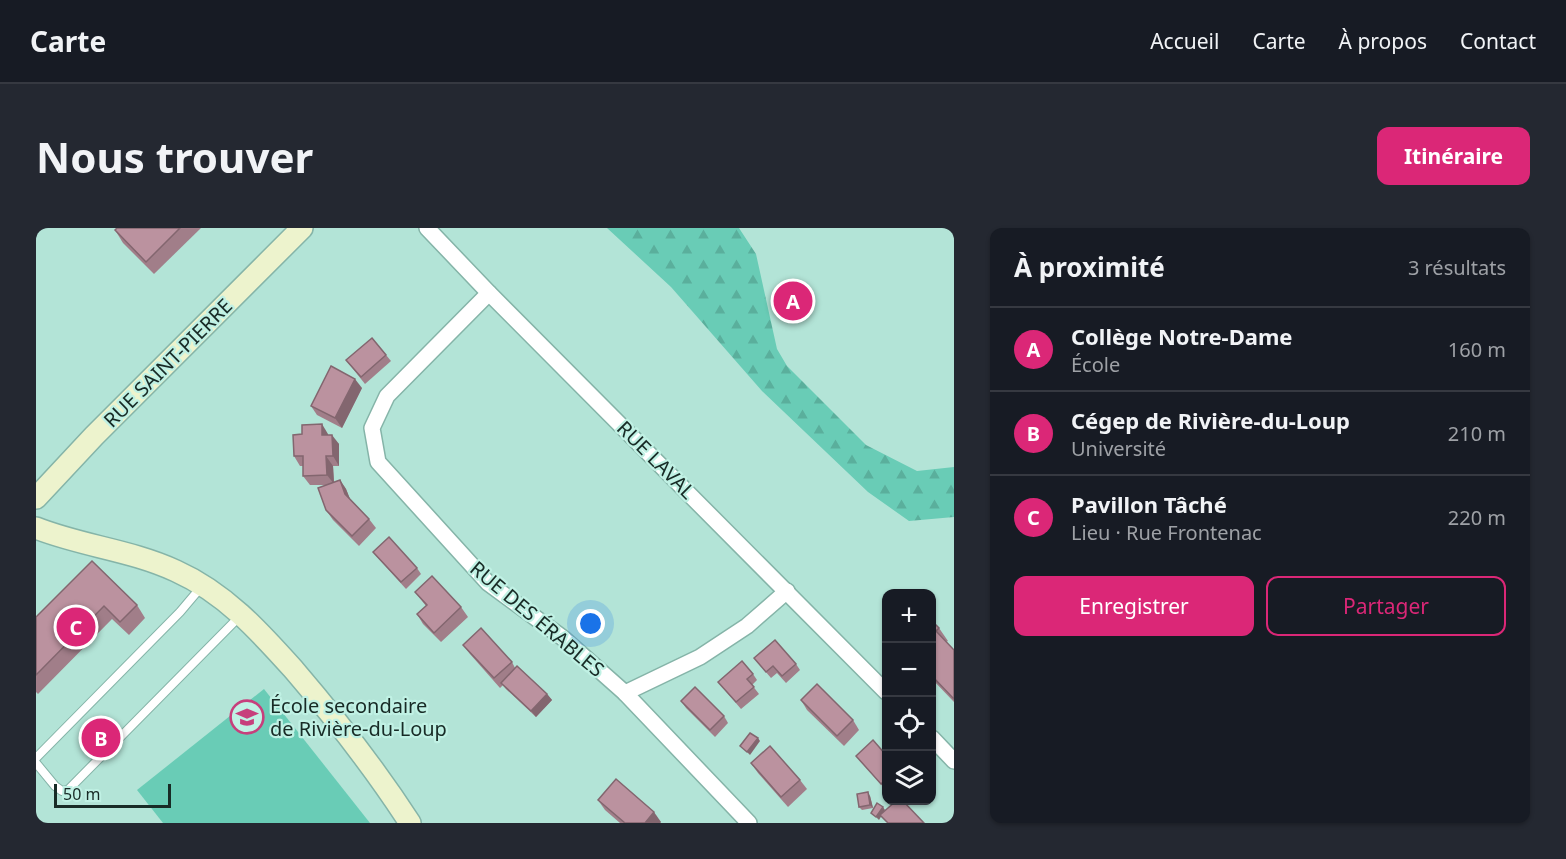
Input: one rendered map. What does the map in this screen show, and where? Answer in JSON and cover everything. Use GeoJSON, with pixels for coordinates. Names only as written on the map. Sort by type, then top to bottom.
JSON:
{"type":"FeatureCollection","features":[{"type":"Feature","properties":{"kind":"street","name":"RUE SAINT-PIERRE"},"geometry":{"type":"LineString","coordinates":[[36,498],[94,436],[302,228]]}},
{"type":"Feature","properties":{"kind":"street","name":"RUE LAVAL"},"geometry":{"type":"LineString","coordinates":[[427,228],[882,688]]}},
{"type":"Feature","properties":{"kind":"street","name":"RUE DES ÉRABLES"},"geometry":{"type":"LineString","coordinates":[[489,293],[387,396],[372,429],[378,462],[488,583],[563,638],[625,693],[749,823]]}},
{"type":"Feature","properties":{"kind":"street"},"geometry":{"type":"LineString","coordinates":[[36,528],[57,536],[154,561],[178,571],[203,585],[242,614],[329,711],[411,823]]}},
{"type":"Feature","properties":{"kind":"street"},"geometry":{"type":"LineString","coordinates":[[625,693],[700,657],[747,626],[787,591]]}},
{"type":"Feature","properties":{"kind":"street"},"geometry":{"type":"LineString","coordinates":[[936,742],[954,761]]}},
{"type":"Feature","properties":{"kind":"lane"},"geometry":{"type":"LineString","coordinates":[[36,758],[203,585]]}},
{"type":"Feature","properties":{"kind":"lane"},"geometry":{"type":"LineString","coordinates":[[36,763],[56,786],[62,791],[68,790],[242,614]]}},
{"type":"Feature","properties":{"kind":"green space"},"geometry":{"type":"Polygon","coordinates":[[[607,228],[739,228],[756,254],[777,349],[787,366],[866,445],[917,471],[954,467],[954,517],[909,521],[868,492],[762,391],[671,287],[607,228]]]}},
{"type":"Feature","properties":{"kind":"green space","name":"École secondaire de Rivière-du-Loup"},"geometry":{"type":"Polygon","coordinates":[[[264,689],[370,823],[163,823],[137,790],[264,689]]]}},
{"type":"Feature","properties":{"kind":"building"},"geometry":{"type":"Polygon","coordinates":[[[117,228],[180,228],[146,262],[115,230],[117,228]]]}},
{"type":"Feature","properties":{"kind":"building"},"geometry":{"type":"Polygon","coordinates":[[[372,338],[386,355],[361,377],[346,360],[372,338]]]}},
{"type":"Feature","properties":{"kind":"building"},"geometry":{"type":"Polygon","coordinates":[[[331,366],[355,379],[335,418],[311,406],[331,366]]]}},
{"type":"Feature","properties":{"kind":"building"},"geometry":{"type":"Polygon","coordinates":[[[322,424],[322,435],[332,435],[333,456],[326,456],[327,475],[303,476],[303,456],[294,456],[293,435],[302,434],[302,425],[322,424]]]}},
{"type":"Feature","properties":{"kind":"building"},"geometry":{"type":"Polygon","coordinates":[[[340,480],[345,494],[369,519],[352,536],[326,510],[318,488],[340,480]]]}},
{"type":"Feature","properties":{"kind":"building"},"geometry":{"type":"Polygon","coordinates":[[[389,537],[417,568],[401,582],[373,552],[389,537]]]}},
{"type":"Feature","properties":{"kind":"building"},"geometry":{"type":"Polygon","coordinates":[[[92,561],[137,605],[120,622],[104,606],[36,675],[36,617],[92,561]]]}},
{"type":"Feature","properties":{"kind":"building"},"geometry":{"type":"Polygon","coordinates":[[[432,576],[461,607],[434,633],[417,614],[427,605],[415,592],[432,576]]]}},
{"type":"Feature","properties":{"kind":"building"},"geometry":{"type":"Polygon","coordinates":[[[481,628],[512,662],[494,678],[463,645],[481,628]]]}},
{"type":"Feature","properties":{"kind":"building"},"geometry":{"type":"Polygon","coordinates":[[[936,631],[954,650],[954,699],[936,680],[936,631]]]}},
{"type":"Feature","properties":{"kind":"building"},"geometry":{"type":"Polygon","coordinates":[[[775,640],[796,664],[782,676],[773,666],[766,672],[754,658],[775,640]]]}},
{"type":"Feature","properties":{"kind":"building"},"geometry":{"type":"Polygon","coordinates":[[[742,661],[753,674],[747,679],[754,687],[736,702],[718,682],[742,661]]]}},
{"type":"Feature","properties":{"kind":"building"},"geometry":{"type":"Polygon","coordinates":[[[517,666],[547,694],[531,711],[501,683],[517,666]]]}},
{"type":"Feature","properties":{"kind":"building"},"geometry":{"type":"Polygon","coordinates":[[[817,684],[853,720],[837,736],[801,700],[817,684]]]}},
{"type":"Feature","properties":{"kind":"building"},"geometry":{"type":"Polygon","coordinates":[[[695,687],[724,716],[710,730],[681,701],[695,687]]]}},
{"type":"Feature","properties":{"kind":"building"},"geometry":{"type":"Polygon","coordinates":[[[750,733],[758,738],[747,752],[740,746],[750,733]]]}},
{"type":"Feature","properties":{"kind":"building"},"geometry":{"type":"Polygon","coordinates":[[[873,740],[882,750],[881,784],[856,756],[873,740]]]}},
{"type":"Feature","properties":{"kind":"building"},"geometry":{"type":"Polygon","coordinates":[[[770,746],[800,780],[781,797],[751,763],[770,746]]]}},
{"type":"Feature","properties":{"kind":"building"},"geometry":{"type":"Polygon","coordinates":[[[616,779],[654,812],[645,823],[625,823],[598,800],[616,779]]]}},
{"type":"Feature","properties":{"kind":"building"},"geometry":{"type":"Polygon","coordinates":[[[868,792],[870,805],[859,807],[857,794],[868,792]]]}},
{"type":"Feature","properties":{"kind":"building"},"geometry":{"type":"Polygon","coordinates":[[[877,803],[883,807],[876,817],[871,813],[877,803]]]}},
{"type":"Feature","properties":{"kind":"building"},"geometry":{"type":"Polygon","coordinates":[[[891,805],[907,805],[924,823],[888,823],[880,815],[891,805]]]}},
{"type":"Feature","properties":{"kind":"place","name":"Collège Notre-Dame"},"geometry":{"type":"Point","coordinates":[793,301]}},
{"type":"Feature","properties":{"kind":"place","name":"Pavillon Tâché"},"geometry":{"type":"Point","coordinates":[76,627]}},
{"type":"Feature","properties":{"kind":"place","name":"École secondaire de Rivière-du-Loup"},"geometry":{"type":"Point","coordinates":[247,717]}},
{"type":"Feature","properties":{"kind":"place","name":"Cégep de Rivière-du-Loup"},"geometry":{"type":"Point","coordinates":[101,738]}}]}
